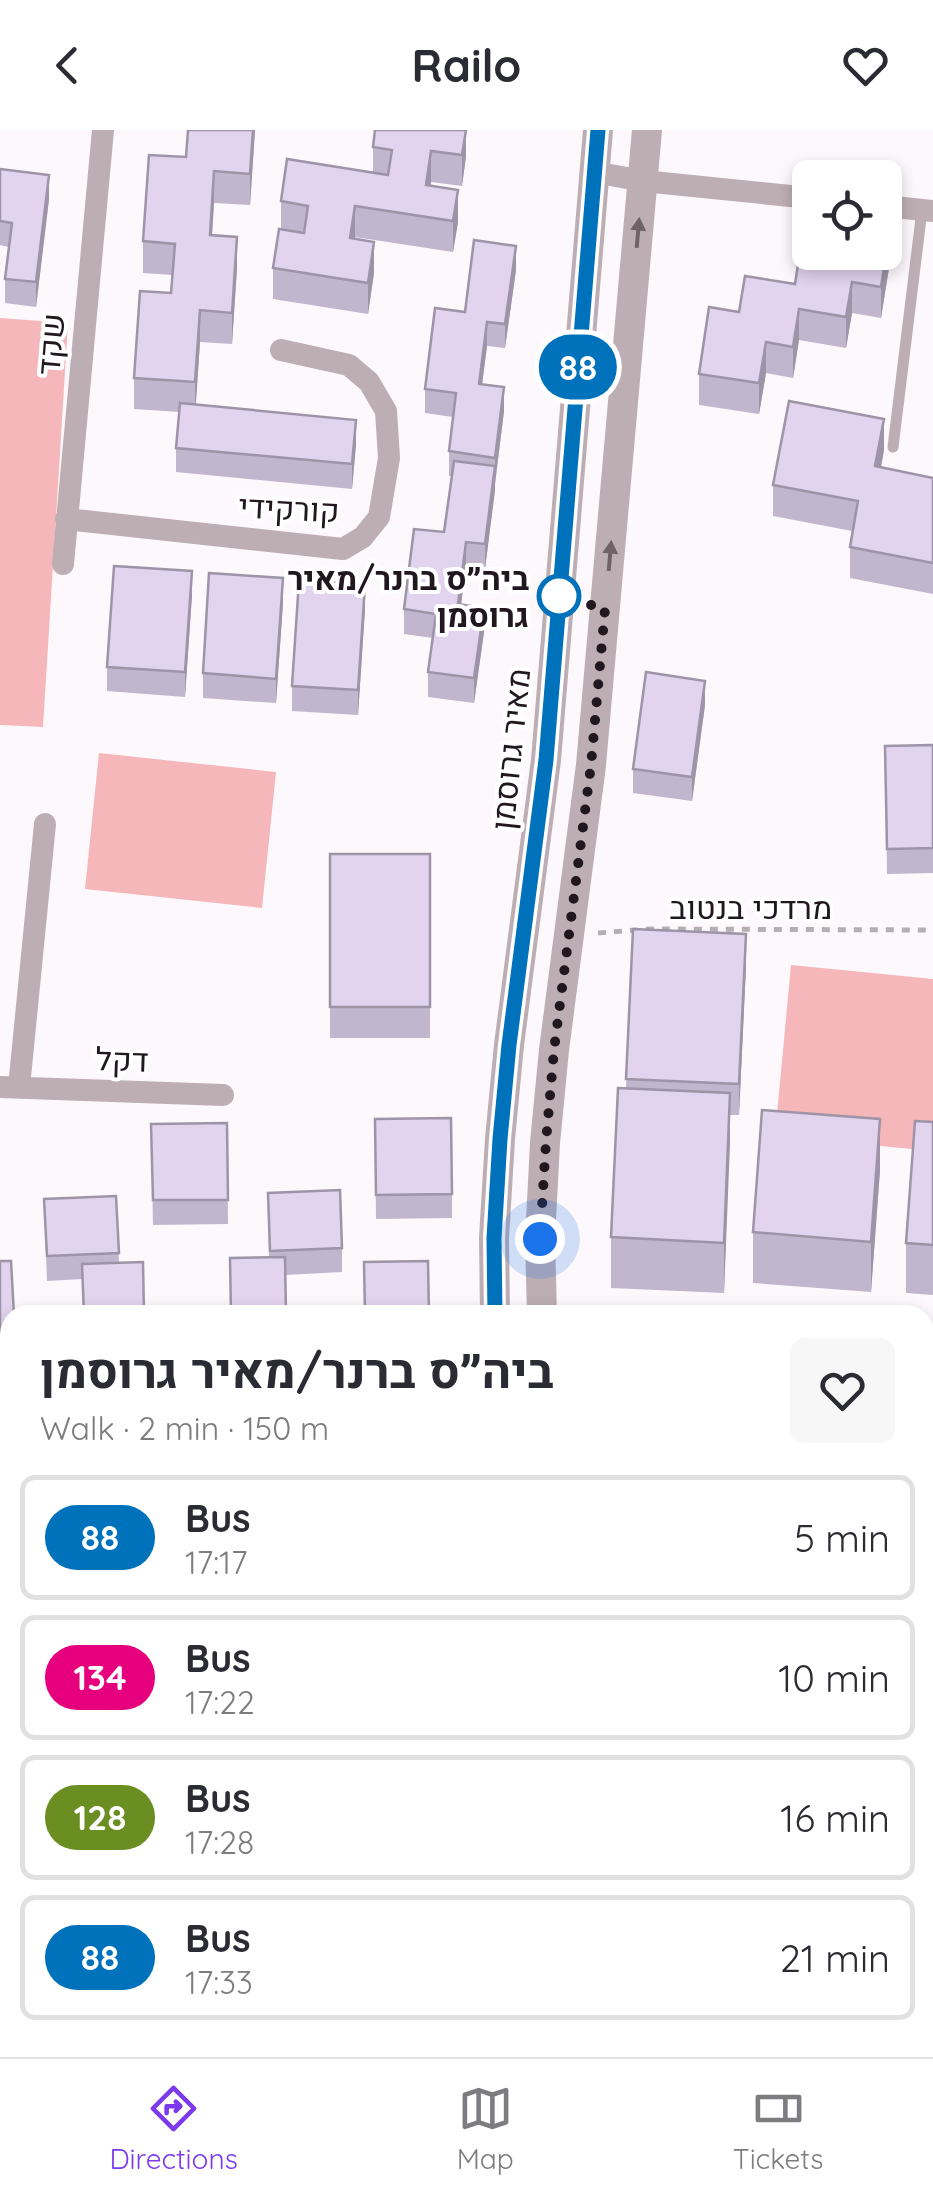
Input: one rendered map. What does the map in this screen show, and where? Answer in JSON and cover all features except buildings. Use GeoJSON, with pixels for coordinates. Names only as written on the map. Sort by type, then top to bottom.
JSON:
{"type":"FeatureCollection","features":[{"type":"Feature","properties":{"kind":"street","name":"שקד"},"geometry":{"type":"LineString","coordinates":[[63,564],[103,130]]}},
{"type":"Feature","properties":{"kind":"street","name":"מאיר גרוסמן"},"geometry":{"type":"LineString","coordinates":[[495,1305],[500,1139],[546,760],[598,130]]}},
{"type":"Feature","properties":{"kind":"street"},"geometry":{"type":"LineString","coordinates":[[542,1305],[540,1239],[554,1050],[591,765],[647,130]]}},
{"type":"Feature","properties":{"kind":"street"},"geometry":{"type":"LineString","coordinates":[[594,172],[792,196]]}},
{"type":"Feature","properties":{"kind":"street"},"geometry":{"type":"LineString","coordinates":[[902,208],[928,211]]}},
{"type":"Feature","properties":{"kind":"street","name":"קורקידי"},"geometry":{"type":"LineString","coordinates":[[66,520],[343,549],[364,537],[380,517],[389,458],[386,411],[370,382],[349,365],[281,350]]}},
{"type":"Feature","properties":{"kind":"street","name":"דקל"},"geometry":{"type":"LineString","coordinates":[[44,824],[9,1087],[223,1095]]}},
{"type":"Feature","properties":{"kind":"lane"},"geometry":{"type":"LineString","coordinates":[[893,447],[928,211]]}},
{"type":"Feature","properties":{"kind":"path","name":"מרדכי בנטוב"},"geometry":{"type":"LineString","coordinates":[[570,931],[588,935],[650,929],[933,930]]}},
{"type":"Feature","properties":{"kind":"shaded area"},"geometry":{"type":"Polygon","coordinates":[[[0,318],[68,323],[43,727],[0,725],[0,318]]]}},
{"type":"Feature","properties":{"kind":"shaded area"},"geometry":{"type":"Polygon","coordinates":[[[99,753],[276,772],[262,908],[85,889],[99,753]]]}},
{"type":"Feature","properties":{"kind":"shaded area"},"geometry":{"type":"Polygon","coordinates":[[[791,965],[933,979],[933,1151],[775,1136],[791,965]]]}},
{"type":"Feature","properties":{"kind":"bus line","name":"88"},"geometry":{"type":"LineString","coordinates":[[495,1305],[500,1139],[546,760],[598,130]]}},
{"type":"Feature","properties":{"kind":"place","name":"ביה״ס ברנר/מאיר גרוסמן"},"geometry":{"type":"Point","coordinates":[559,596]}},
{"type":"Feature","properties":{"kind":"route"},"geometry":{"type":"LineString","coordinates":[[540,1239],[554,1050],[591,765],[605,609],[559,596]]}}]}
